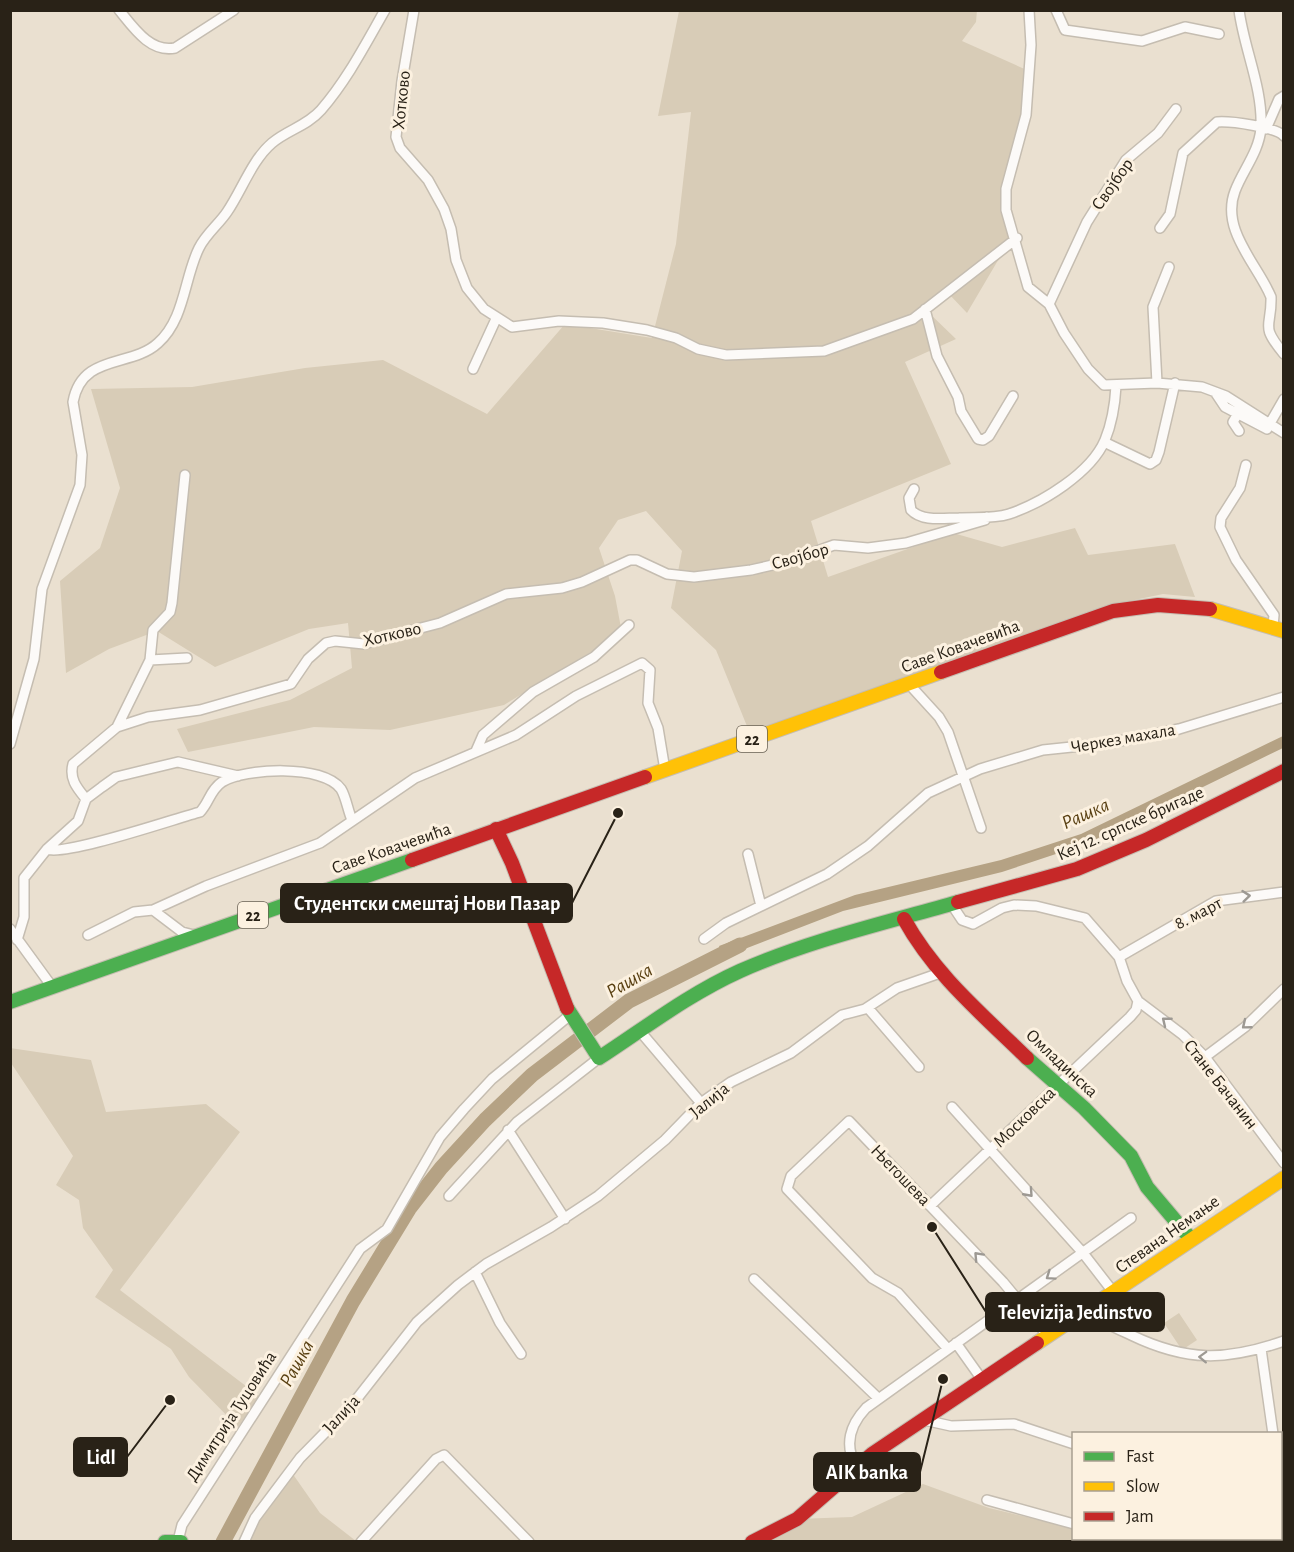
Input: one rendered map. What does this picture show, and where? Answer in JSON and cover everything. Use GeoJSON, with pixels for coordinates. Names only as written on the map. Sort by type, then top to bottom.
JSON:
{"type":"FeatureCollection","features":[{"type":"Feature","properties":{"kind":"street"},"geometry":{"type":"LineString","coordinates":[[119,10],[148,42],[168,50],[175,48],[234,10]]}},
{"type":"Feature","properties":{"kind":"street"},"geometry":{"type":"LineString","coordinates":[[10,744],[34,659],[42,589],[80,485],[82,455],[73,402],[81,384],[92,371],[103,364],[146,351],[158,343],[172,325],[201,244],[226,213],[270,144],[309,121],[321,111],[351,70],[385,10]]}},
{"type":"Feature","properties":{"kind":"street","name":"Хотково"},"geometry":{"type":"LineString","coordinates":[[414,10],[402,81],[396,137],[400,148],[428,180],[444,209],[456,260],[467,288],[484,309],[496,319]]}},
{"type":"Feature","properties":{"kind":"street"},"geometry":{"type":"LineString","coordinates":[[1029,10],[1031,45],[1026,115],[1005,198],[1009,221],[1017,238],[1024,278],[1028,286],[1049,304],[1064,333],[1095,378],[1104,386],[1157,382],[1194,385],[1226,396],[1281,432]]}},
{"type":"Feature","properties":{"kind":"street"},"geometry":{"type":"LineString","coordinates":[[1056,10],[1065,30],[1142,41],[1185,27],[1219,34]]}},
{"type":"Feature","properties":{"kind":"street"},"geometry":{"type":"LineString","coordinates":[[1239,10],[1254,73],[1263,128]]}},
{"type":"Feature","properties":{"kind":"street"},"geometry":{"type":"LineString","coordinates":[[1284,96],[1279,99],[1263,128],[1253,155],[1234,193],[1232,206],[1244,252],[1271,297],[1267,320],[1269,333],[1284,354]]}},
{"type":"Feature","properties":{"kind":"street","name":"Својбор"},"geometry":{"type":"LineString","coordinates":[[1049,304],[1087,222],[1126,160],[1158,133],[1176,109]]}},
{"type":"Feature","properties":{"kind":"street"},"geometry":{"type":"LineString","coordinates":[[1160,228],[1170,214],[1183,153],[1217,122],[1263,128],[1284,136]]}},
{"type":"Feature","properties":{"kind":"street"},"geometry":{"type":"LineString","coordinates":[[474,369],[496,319],[512,327],[559,321],[603,323],[647,330],[676,338],[698,349],[726,355],[824,351],[913,319],[1017,238]]}},
{"type":"Feature","properties":{"kind":"street"},"geometry":{"type":"LineString","coordinates":[[1157,382],[1153,307],[1169,267]]}},
{"type":"Feature","properties":{"kind":"street"},"geometry":{"type":"LineString","coordinates":[[925,309],[937,356],[958,397],[961,411],[978,439],[983,440],[989,436],[1013,396]]}},
{"type":"Feature","properties":{"kind":"street"},"geometry":{"type":"LineString","coordinates":[[1104,442],[1140,461],[1150,464],[1154,462],[1159,452],[1175,383]]}},
{"type":"Feature","properties":{"kind":"street","name":"Својбор"},"geometry":{"type":"LineString","coordinates":[[914,489],[909,498],[911,510],[924,517],[987,517],[1010,513],[1057,490],[1077,475],[1104,442],[1116,386]]}},
{"type":"Feature","properties":{"kind":"street"},"geometry":{"type":"LineString","coordinates":[[1215,392],[1222,405],[1237,415],[1266,429],[1281,432]]}},
{"type":"Feature","properties":{"kind":"street"},"geometry":{"type":"LineString","coordinates":[[1269,425],[1284,399]]}},
{"type":"Feature","properties":{"kind":"street"},"geometry":{"type":"LineString","coordinates":[[1237,415],[1233,422],[1239,431]]}},
{"type":"Feature","properties":{"kind":"street","name":"Саве Ковачевића"},"geometry":{"type":"LineString","coordinates":[[1246,465],[1240,488],[1221,518],[1223,536],[1236,560],[1274,615],[1278,629]]}},
{"type":"Feature","properties":{"kind":"street"},"geometry":{"type":"LineString","coordinates":[[86,799],[74,785],[71,772],[78,758],[117,727],[150,660],[153,630],[170,612],[185,475]]}},
{"type":"Feature","properties":{"kind":"street","name":"Својбор"},"geometry":{"type":"LineString","coordinates":[[716,574],[790,561],[834,545],[868,548],[906,543],[985,520],[987,517]]}},
{"type":"Feature","properties":{"kind":"street","name":"Хотково"},"geometry":{"type":"LineString","coordinates":[[117,727],[148,717],[200,710],[278,690],[291,684],[308,659],[326,643],[335,641],[364,644],[440,623],[506,594],[562,588],[582,582],[630,560],[637,560],[667,574],[694,577],[716,574]]}},
{"type":"Feature","properties":{"kind":"street","name":"Саве Ковачевића"},"geometry":{"type":"LineString","coordinates":[[10,1002],[1097,616],[1126,608],[1197,605],[1232,612],[1278,629]]}},
{"type":"Feature","properties":{"kind":"street"},"geometry":{"type":"LineString","coordinates":[[476,751],[483,735],[533,692],[594,657],[629,625]]}},
{"type":"Feature","properties":{"kind":"street"},"geometry":{"type":"LineString","coordinates":[[150,660],[187,658]]}},
{"type":"Feature","properties":{"kind":"street","name":"Саве Ковачевића"},"geometry":{"type":"LineString","coordinates":[[88,935],[134,912],[153,910],[206,886],[320,843],[415,778],[516,735],[576,696],[642,663],[650,670],[648,703],[658,728],[665,770]]}},
{"type":"Feature","properties":{"kind":"street"},"geometry":{"type":"LineString","coordinates":[[908,683],[939,717],[948,732],[981,828]]}},
{"type":"Feature","properties":{"kind":"street","name":"Черкез махала"},"geometry":{"type":"LineString","coordinates":[[704,939],[726,923],[826,874],[868,846],[928,794],[980,769],[1043,750],[1110,742],[1179,729],[1284,697]]}},
{"type":"Feature","properties":{"kind":"street"},"geometry":{"type":"LineString","coordinates":[[17,940],[24,917],[24,878],[47,849],[78,821],[86,799],[116,777],[178,762],[238,776]]}},
{"type":"Feature","properties":{"kind":"street"},"geometry":{"type":"LineString","coordinates":[[47,849],[53,852],[79,849],[139,828],[200,812],[214,788],[223,781],[238,776],[307,771],[323,777],[340,788],[351,820]]}},
{"type":"Feature","properties":{"kind":"street","name":"Кеј 12. српске бригаде"},"geometry":{"type":"LineString","coordinates":[[508,1130],[596,1054],[694,995],[738,972],[797,948],[952,906],[1089,864],[1167,830],[1284,771]]}},
{"type":"Feature","properties":{"kind":"street"},"geometry":{"type":"LineString","coordinates":[[495,830],[513,863],[573,1020],[596,1054]]}},
{"type":"Feature","properties":{"kind":"street"},"geometry":{"type":"LineString","coordinates":[[748,854],[761,906]]}},
{"type":"Feature","properties":{"kind":"street","name":"8. март"},"geometry":{"type":"LineString","coordinates":[[1119,957],[1216,901],[1284,892]]}},
{"type":"Feature","properties":{"kind":"street","name":"Стане Бачанин"},"geometry":{"type":"LineString","coordinates":[[952,906],[962,920],[973,924],[1008,906],[1029,905],[1084,918],[1119,957],[1127,981],[1138,1000],[1169,1023],[1205,1058],[1284,1163]]}},
{"type":"Feature","properties":{"kind":"street"},"geometry":{"type":"LineString","coordinates":[[153,910],[182,932],[197,936]]}},
{"type":"Feature","properties":{"kind":"street","name":"Омладинска"},"geometry":{"type":"LineString","coordinates":[[903,919],[921,950],[940,973],[1084,1108],[1131,1156],[1148,1187],[1180,1223],[1190,1238]]}},
{"type":"Feature","properties":{"kind":"street"},"geometry":{"type":"LineString","coordinates":[[10,929],[53,988]]}},
{"type":"Feature","properties":{"kind":"street","name":"Јалија"},"geometry":{"type":"LineString","coordinates":[[244,1542],[255,1518],[300,1458],[352,1405],[417,1322],[475,1272],[565,1219],[631,1169],[701,1103],[742,1075],[791,1053],[842,1015],[868,1008],[897,988],[940,973]]}},
{"type":"Feature","properties":{"kind":"street"},"geometry":{"type":"LineString","coordinates":[[1205,1058],[1245,1027],[1284,989]]}},
{"type":"Feature","properties":{"kind":"street","name":"Московска"},"geometry":{"type":"LineString","coordinates":[[930,1206],[1130,1017],[1136,1010],[1138,1000]]}},
{"type":"Feature","properties":{"kind":"street"},"geometry":{"type":"LineString","coordinates":[[868,1008],[920,1067]]}},
{"type":"Feature","properties":{"kind":"street","name":"Димитрија Туцовића"},"geometry":{"type":"LineString","coordinates":[[175,1541],[182,1525],[360,1249],[387,1229],[440,1137],[492,1079],[573,1020]]}},
{"type":"Feature","properties":{"kind":"street"},"geometry":{"type":"LineString","coordinates":[[639,1030],[701,1103]]}},
{"type":"Feature","properties":{"kind":"street"},"geometry":{"type":"LineString","coordinates":[[952,1107],[1083,1253],[1114,1293]]}},
{"type":"Feature","properties":{"kind":"street","name":"Његошева"},"geometry":{"type":"LineString","coordinates":[[948,1349],[898,1293],[872,1278],[787,1189],[791,1176],[849,1121],[1017,1299],[1048,1336]]}},
{"type":"Feature","properties":{"kind":"street"},"geometry":{"type":"LineString","coordinates":[[448,1196],[508,1130],[565,1219]]}},
{"type":"Feature","properties":{"kind":"street","name":"Стевана Немање"},"geometry":{"type":"LineString","coordinates":[[752,1542],[804,1514],[856,1466],[1114,1293],[1190,1238],[1284,1178]]}},
{"type":"Feature","properties":{"kind":"street","name":"Стевана Немање"},"geometry":{"type":"LineString","coordinates":[[856,1466],[849,1454],[851,1431],[861,1413],[1131,1218]]}},
{"type":"Feature","properties":{"kind":"street"},"geometry":{"type":"LineString","coordinates":[[475,1272],[497,1317],[521,1354]]}},
{"type":"Feature","properties":{"kind":"street"},"geometry":{"type":"LineString","coordinates":[[754,1279],[879,1398]]}},
{"type":"Feature","properties":{"kind":"street"},"geometry":{"type":"LineString","coordinates":[[1086,1311],[1146,1342],[1183,1355],[1216,1357],[1284,1341]]}},
{"type":"Feature","properties":{"kind":"street"},"geometry":{"type":"LineString","coordinates":[[956,1343],[983,1381]]}},
{"type":"Feature","properties":{"kind":"street"},"geometry":{"type":"LineString","coordinates":[[1261,1348],[1274,1432]]}},
{"type":"Feature","properties":{"kind":"street"},"geometry":{"type":"LineString","coordinates":[[924,1420],[951,1426],[1014,1424],[1072,1443]]}},
{"type":"Feature","properties":{"kind":"street"},"geometry":{"type":"LineString","coordinates":[[362,1540],[436,1459],[444,1455],[529,1542]]}},
{"type":"Feature","properties":{"kind":"street"},"geometry":{"type":"LineString","coordinates":[[987,1500],[1072,1523]]}},
{"type":"Feature","properties":{"kind":"shaded area"},"geometry":{"type":"Polygon","coordinates":[[[977,10],[976,22],[962,41],[1029,71],[1028,96],[1005,198],[1019,248],[1005,252],[997,262],[967,313],[948,293],[928,312],[956,339],[905,362],[951,464],[811,521],[828,577],[953,533],[1002,547],[1075,528],[1088,555],[1175,544],[1195,597],[1163,594],[1106,606],[751,736],[716,650],[671,608],[682,551],[646,511],[618,520],[599,548],[615,596],[622,633],[504,705],[390,730],[314,727],[188,752],[177,729],[290,700],[352,668],[348,623],[309,629],[215,667],[157,631],[109,649],[66,673],[60,581],[100,548],[120,488],[91,389],[192,387],[305,368],[383,360],[487,414],[565,324],[652,338],[676,244],[691,112],[658,116],[679,11],[977,10]]]}},
{"type":"Feature","properties":{"kind":"shaded area"},"geometry":{"type":"Polygon","coordinates":[[[1283,736],[1283,748],[1086,844],[1002,872],[843,911],[724,957],[719,946],[855,895],[1001,860],[1081,834],[1283,736]]]}},
{"type":"Feature","properties":{"kind":"shaded area"},"geometry":{"type":"Polygon","coordinates":[[[10,1048],[91,1060],[106,1112],[206,1104],[240,1132],[120,1290],[259,1396],[238,1427],[189,1377],[171,1349],[95,1297],[113,1270],[83,1228],[79,1200],[56,1185],[73,1156],[11,1063],[10,1048]]]}},
{"type":"Feature","properties":{"kind":"shaded area"},"geometry":{"type":"Polygon","coordinates":[[[1179,1313],[1197,1340],[1182,1350],[1164,1323],[1179,1313]]]}},
{"type":"Feature","properties":{"kind":"shaded area"},"geometry":{"type":"Polygon","coordinates":[[[290,1470],[320,1513],[356,1541],[244,1542],[290,1470]]]}},
{"type":"Feature","properties":{"kind":"shaded area"},"geometry":{"type":"Polygon","coordinates":[[[923,1484],[989,1508],[1072,1528],[1072,1540],[1128,1541],[752,1542],[797,1519],[852,1517],[923,1484]]]}},
{"type":"Feature","properties":{"kind":"waterway","name":"Рашка"},"geometry":{"type":"LineString","coordinates":[[223,1542],[353,1301],[409,1209],[441,1168],[485,1120],[532,1075],[629,1001],[740,945]]}},
{"type":"Feature","properties":{"kind":"traffic: fast"},"geometry":{"type":"LineString","coordinates":[[10,1002],[412,860]]}},
{"type":"Feature","properties":{"kind":"traffic: fast"},"geometry":{"type":"LineString","coordinates":[[567,1008],[599,1058],[685,1001],[740,971],[820,941],[958,902]]}},
{"type":"Feature","properties":{"kind":"traffic: fast"},"geometry":{"type":"LineString","coordinates":[[1027,1058],[1084,1108],[1131,1156],[1147,1187],[1190,1238]]}},
{"type":"Feature","properties":{"kind":"traffic: fast"},"geometry":{"type":"LineString","coordinates":[[165,1542],[181,1542]]}},
{"type":"Feature","properties":{"kind":"traffic: slow"},"geometry":{"type":"LineString","coordinates":[[1210,609],[1284,631]]}},
{"type":"Feature","properties":{"kind":"traffic: slow"},"geometry":{"type":"LineString","coordinates":[[645,777],[941,672]]}},
{"type":"Feature","properties":{"kind":"traffic: slow"},"geometry":{"type":"LineString","coordinates":[[1037,1343],[1284,1178]]}},
{"type":"Feature","properties":{"kind":"traffic: jam"},"geometry":{"type":"LineString","coordinates":[[941,672],[1113,611],[1158,605],[1210,609]]}},
{"type":"Feature","properties":{"kind":"traffic: jam"},"geometry":{"type":"LineString","coordinates":[[958,902],[1077,869],[1146,840],[1284,771]]}},
{"type":"Feature","properties":{"kind":"traffic: jam"},"geometry":{"type":"LineString","coordinates":[[412,860],[645,777]]}},
{"type":"Feature","properties":{"kind":"traffic: jam"},"geometry":{"type":"LineString","coordinates":[[496,829],[512,863],[567,1008]]}},
{"type":"Feature","properties":{"kind":"traffic: jam"},"geometry":{"type":"LineString","coordinates":[[904,919],[944,976],[1027,1058]]}},
{"type":"Feature","properties":{"kind":"traffic: jam"},"geometry":{"type":"LineString","coordinates":[[752,1542],[797,1519],[872,1454],[1037,1343]]}},
{"type":"Feature","properties":{"kind":"place","name":"Студентски смештај Нови Пазар"},"geometry":{"type":"Point","coordinates":[618,813]}},
{"type":"Feature","properties":{"kind":"place","name":"Televizija Jedinstvo"},"geometry":{"type":"Point","coordinates":[932,1227]}},
{"type":"Feature","properties":{"kind":"place","name":"AIK banka"},"geometry":{"type":"Point","coordinates":[943,1379]}},
{"type":"Feature","properties":{"kind":"place","name":"Lidl"},"geometry":{"type":"Point","coordinates":[170,1400]}}]}
